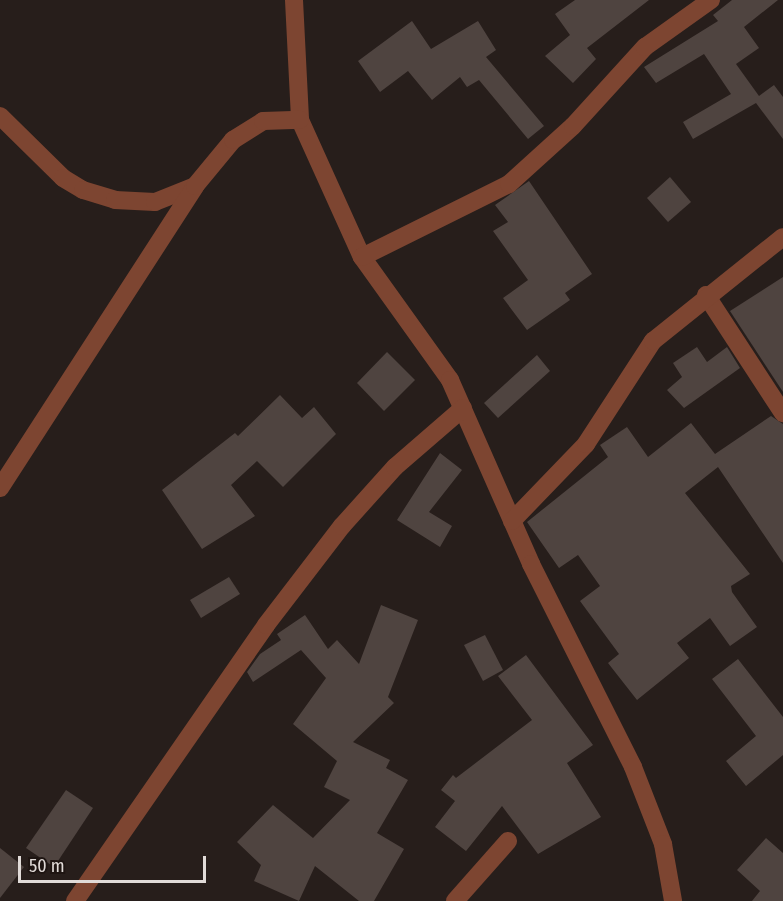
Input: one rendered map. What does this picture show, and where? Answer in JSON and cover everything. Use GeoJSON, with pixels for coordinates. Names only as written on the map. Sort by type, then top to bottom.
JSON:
{"type":"FeatureCollection","features":[{"type":"Feature","properties":{"kind":"street"},"geometry":{"type":"LineString","coordinates":[[294,0],[300,120],[362,257],[450,380],[512,521],[633,767],[663,844],[673,901]]}},
{"type":"Feature","properties":{"kind":"street"},"geometry":{"type":"LineString","coordinates":[[362,257],[509,184],[551,148],[645,47],[711,0]]}},
{"type":"Feature","properties":{"kind":"street"},"geometry":{"type":"LineString","coordinates":[[0,116],[63,178],[83,190],[115,200],[155,202],[195,186]]}},
{"type":"Feature","properties":{"kind":"street"},"geometry":{"type":"LineString","coordinates":[[0,488],[195,186],[233,140],[263,121],[300,120]]}},
{"type":"Feature","properties":{"kind":"street"},"geometry":{"type":"LineString","coordinates":[[512,521],[586,444],[653,341],[706,295],[783,237]]}},
{"type":"Feature","properties":{"kind":"street"},"geometry":{"type":"LineString","coordinates":[[706,295],[783,413]]}},
{"type":"Feature","properties":{"kind":"street"},"geometry":{"type":"LineString","coordinates":[[75,901],[266,625],[335,534],[395,467],[463,408]]}},
{"type":"Feature","properties":{"kind":"street"},"geometry":{"type":"LineString","coordinates":[[455,901],[508,841]]}},
{"type":"Feature","properties":{"kind":"building"},"geometry":{"type":"Polygon","coordinates":[[[575,0],[649,0],[587,48],[596,59],[573,83],[545,56],[570,35],[555,14],[575,0]]]}},
{"type":"Feature","properties":{"kind":"building"},"geometry":{"type":"Polygon","coordinates":[[[732,0],[778,0],[744,27],[759,48],[736,64],[759,96],[774,85],[783,97],[783,139],[756,103],[693,139],[683,122],[731,94],[704,54],[656,83],[644,67],[718,21],[713,15],[732,0]]]}},
{"type":"Feature","properties":{"kind":"building"},"geometry":{"type":"Polygon","coordinates":[[[412,21],[431,49],[478,21],[496,50],[486,57],[544,126],[528,139],[479,80],[467,87],[460,77],[432,100],[408,71],[380,92],[358,61],[412,21]]]}},
{"type":"Feature","properties":{"kind":"building"},"geometry":{"type":"Polygon","coordinates":[[[670,177],[691,202],[668,222],[647,198],[670,177]]]}},
{"type":"Feature","properties":{"kind":"building"},"geometry":{"type":"Polygon","coordinates":[[[529,181],[592,274],[565,293],[570,300],[527,330],[503,298],[528,280],[493,231],[508,222],[495,205],[529,181]]]}},
{"type":"Feature","properties":{"kind":"building"},"geometry":{"type":"Polygon","coordinates":[[[783,277],[783,392],[730,311],[783,277]]]}},
{"type":"Feature","properties":{"kind":"building"},"geometry":{"type":"Polygon","coordinates":[[[697,347],[707,362],[727,347],[740,368],[684,408],[667,390],[682,377],[673,363],[697,347]]]}},
{"type":"Feature","properties":{"kind":"building"},"geometry":{"type":"Polygon","coordinates":[[[387,352],[415,380],[384,411],[357,383],[387,352]]]}},
{"type":"Feature","properties":{"kind":"building"},"geometry":{"type":"Polygon","coordinates":[[[537,355],[550,371],[498,418],[484,403],[537,355]]]}},
{"type":"Feature","properties":{"kind":"building"},"geometry":{"type":"Polygon","coordinates":[[[280,395],[302,418],[314,407],[336,434],[283,487],[257,461],[231,485],[255,516],[202,549],[162,490],[235,433],[238,436],[280,395]]]}},
{"type":"Feature","properties":{"kind":"building"},"geometry":{"type":"Polygon","coordinates":[[[771,416],[783,424],[783,563],[718,467],[685,493],[750,574],[731,586],[732,592],[757,627],[730,646],[710,618],[677,643],[689,658],[637,700],[608,663],[619,654],[580,601],[600,586],[578,555],[559,568],[527,522],[608,457],[600,445],[627,427],[648,457],[691,423],[715,454],[771,416]]]}},
{"type":"Feature","properties":{"kind":"building"},"geometry":{"type":"Polygon","coordinates":[[[440,453],[462,470],[429,512],[452,526],[440,547],[397,520],[440,453]]]}},
{"type":"Feature","properties":{"kind":"building"},"geometry":{"type":"Polygon","coordinates":[[[229,577],[240,594],[201,618],[190,600],[229,577]]]}},
{"type":"Feature","properties":{"kind":"building"},"geometry":{"type":"Polygon","coordinates":[[[381,605],[418,620],[388,697],[394,703],[353,742],[390,760],[386,768],[408,780],[377,833],[404,849],[374,901],[359,901],[315,866],[299,901],[254,881],[261,865],[237,842],[273,805],[313,838],[350,800],[324,787],[337,761],[293,724],[326,678],[301,650],[253,682],[247,672],[260,654],[281,640],[277,634],[305,615],[328,649],[337,640],[359,664],[381,605]]]}},
{"type":"Feature","properties":{"kind":"building"},"geometry":{"type":"Polygon","coordinates":[[[485,635],[503,670],[483,681],[464,645],[485,635]]]}},
{"type":"Feature","properties":{"kind":"building"},"geometry":{"type":"Polygon","coordinates":[[[526,655],[593,745],[567,763],[601,817],[538,854],[502,806],[466,851],[435,827],[455,801],[441,790],[453,775],[456,778],[532,720],[498,676],[526,655]]]}},
{"type":"Feature","properties":{"kind":"building"},"geometry":{"type":"Polygon","coordinates":[[[738,659],[783,717],[783,755],[746,786],[726,761],[756,736],[712,679],[738,659]]]}},
{"type":"Feature","properties":{"kind":"building"},"geometry":{"type":"Polygon","coordinates":[[[66,790],[93,808],[54,867],[26,848],[66,790]]]}},
{"type":"Feature","properties":{"kind":"building"},"geometry":{"type":"Polygon","coordinates":[[[766,838],[783,853],[783,901],[752,901],[760,891],[737,870],[766,838]]]}},
{"type":"Feature","properties":{"kind":"building"},"geometry":{"type":"Polygon","coordinates":[[[0,848],[24,867],[0,898],[0,848]]]}}]}
